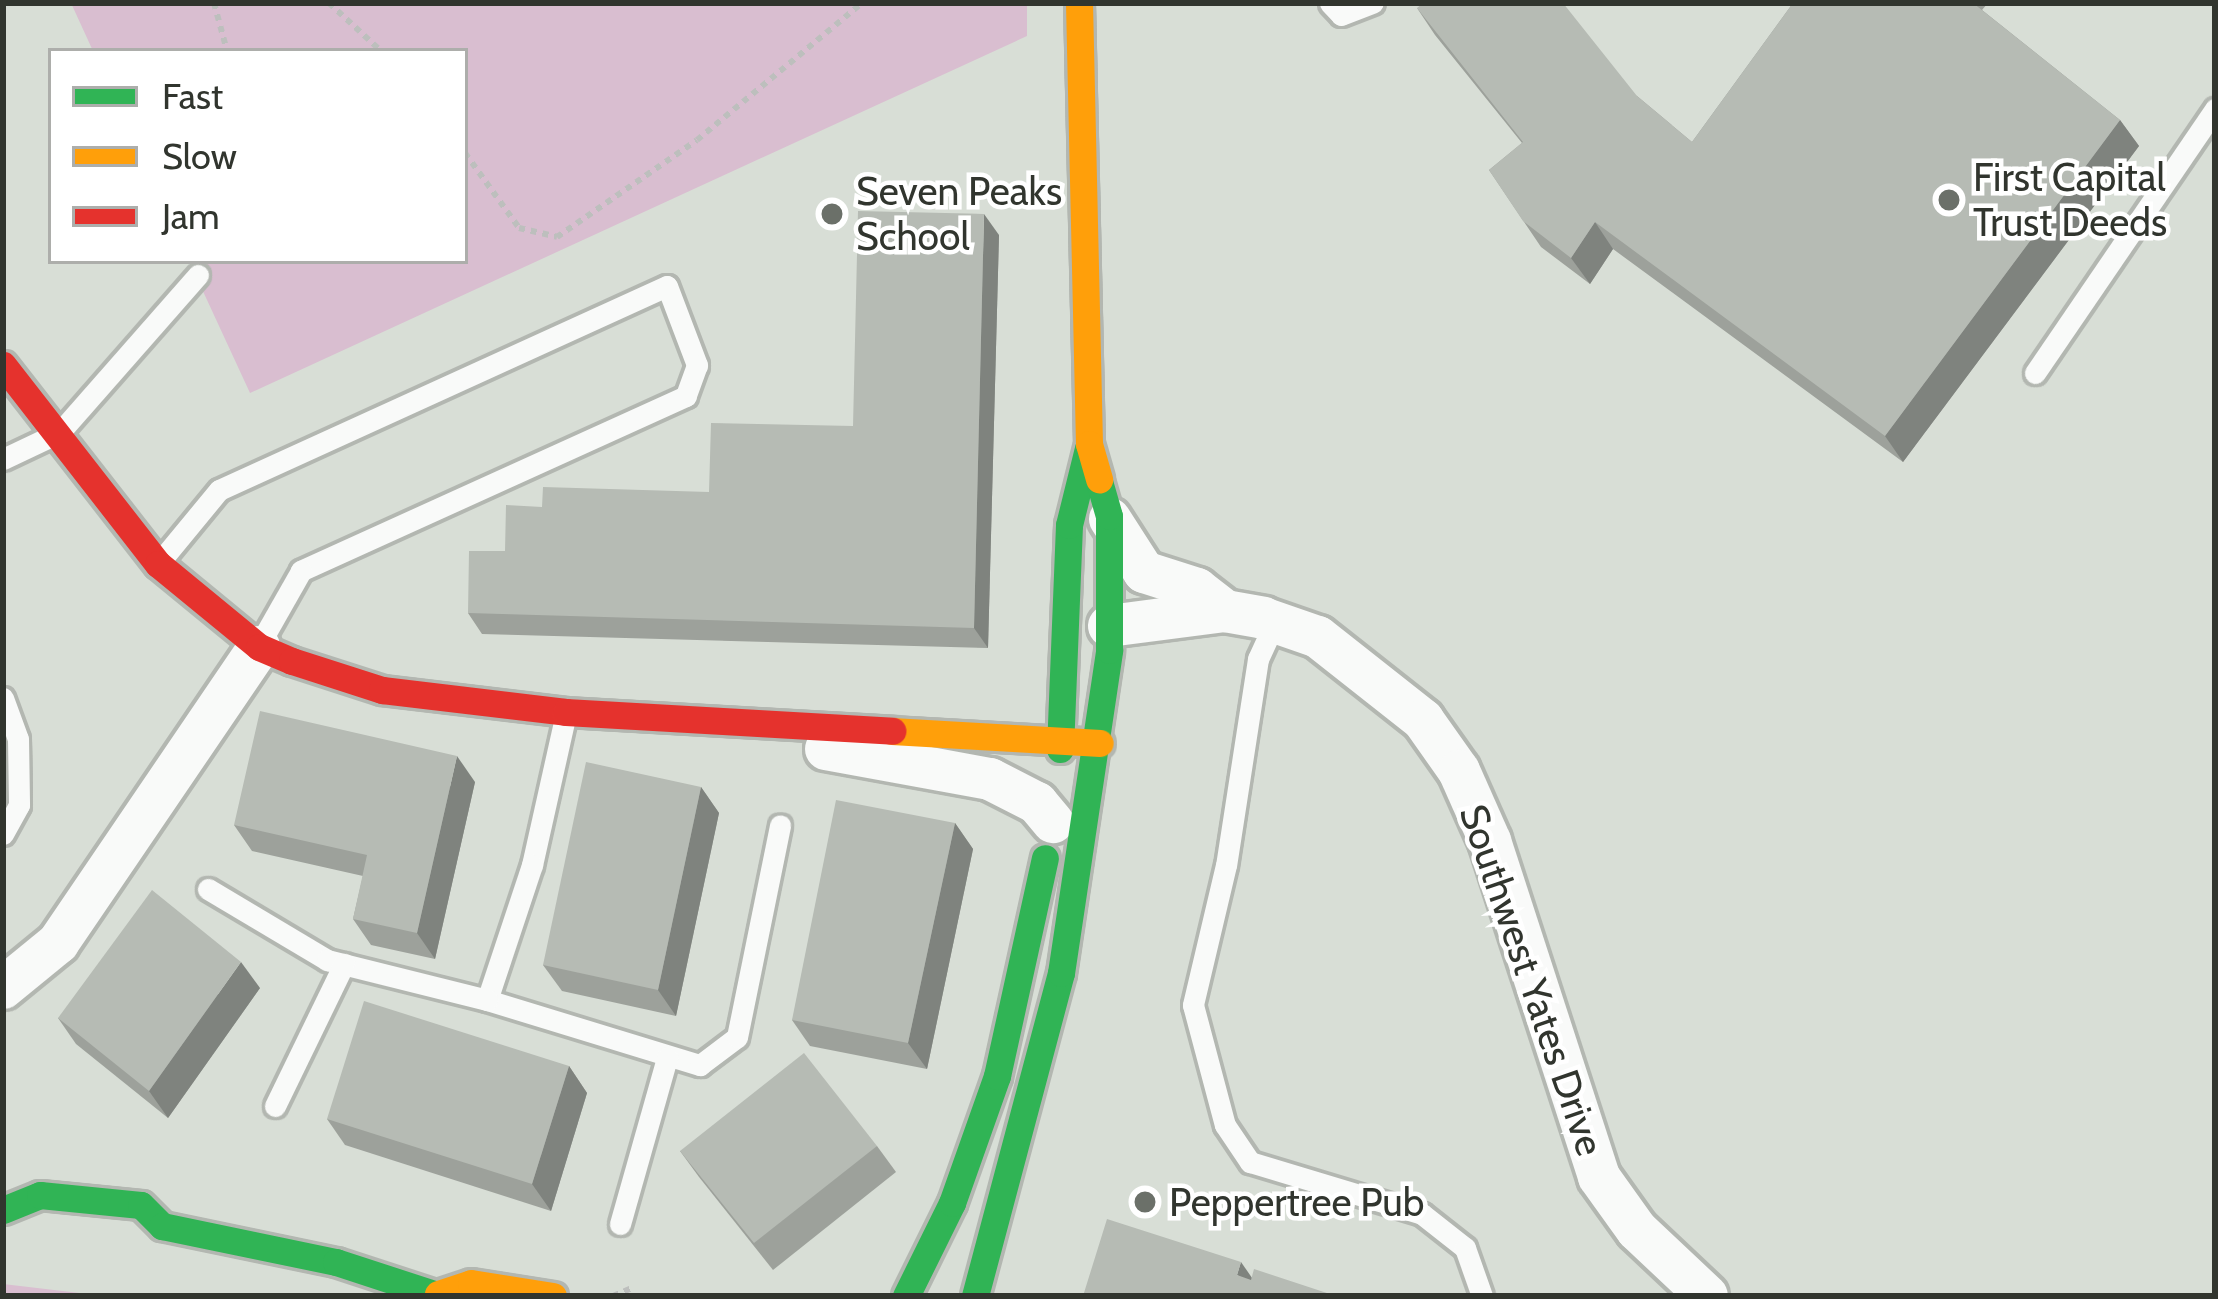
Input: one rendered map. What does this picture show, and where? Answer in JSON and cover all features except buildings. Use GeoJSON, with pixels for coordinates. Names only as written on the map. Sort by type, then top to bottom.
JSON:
{"type":"FeatureCollection","features":[{"type":"Feature","properties":{"kind":"main road"},"geometry":{"type":"LineString","coordinates":[[975,1296],[1061,974],[1100,742],[1109,626],[1109,516],[1089,444],[1079,3]]}},
{"type":"Feature","properties":{"kind":"main road"},"geometry":{"type":"LineString","coordinates":[[3,365],[60,432],[158,564],[259,647],[382,690],[694,725],[1100,742]]}},
{"type":"Feature","properties":{"kind":"main road"},"geometry":{"type":"LineString","coordinates":[[906,1296],[952,1203],[997,1076],[1053,822],[1069,525],[1089,444]]}},
{"type":"Feature","properties":{"kind":"main road"},"geometry":{"type":"LineString","coordinates":[[4,1210],[40,1195],[141,1205],[152,1233],[335,1262],[439,1295],[471,1283],[553,1296]]}},
{"type":"Feature","properties":{"kind":"main road"},"geometry":{"type":"LineString","coordinates":[[4,1210],[41,1228]]}},
{"type":"Feature","properties":{"kind":"street","name":"Southwest Yates Drive"},"geometry":{"type":"LineString","coordinates":[[1109,516],[1144,572],[1197,589],[1225,611]]}},
{"type":"Feature","properties":{"kind":"street","name":"Southwest Yates Drive"},"geometry":{"type":"LineString","coordinates":[[1109,626],[1225,611],[1318,638],[1380,680],[1459,771],[1490,841],[1599,1178],[1637,1230],[1707,1296]]}},
{"type":"Feature","properties":{"kind":"street"},"geometry":{"type":"LineString","coordinates":[[3,988],[58,943],[259,647]]}},
{"type":"Feature","properties":{"kind":"street"},"geometry":{"type":"LineString","coordinates":[[694,725],[990,779],[1036,803],[1053,822]]}},
{"type":"Feature","properties":{"kind":"lane"},"geometry":{"type":"LineString","coordinates":[[1330,3],[1341,15],[1373,3]]}},
{"type":"Feature","properties":{"kind":"lane"},"geometry":{"type":"LineString","coordinates":[[2036,373],[2215,110]]}},
{"type":"Feature","properties":{"kind":"lane"},"geometry":{"type":"LineString","coordinates":[[3,459],[60,432],[198,274]]}},
{"type":"Feature","properties":{"kind":"lane"},"geometry":{"type":"LineString","coordinates":[[158,564],[219,490],[668,286],[693,342],[695,385],[686,397],[301,571],[259,647]]}},
{"type":"Feature","properties":{"kind":"lane"},"geometry":{"type":"LineString","coordinates":[[1275,622],[1258,659],[1226,866],[1192,1005],[1225,1125],[1250,1162],[1422,1214],[1465,1248],[1482,1296]]}},
{"type":"Feature","properties":{"kind":"lane"},"geometry":{"type":"LineString","coordinates":[[3,698],[18,740],[19,805],[3,834]]}},
{"type":"Feature","properties":{"kind":"lane"},"geometry":{"type":"LineString","coordinates":[[487,1000],[532,866],[566,712]]}},
{"type":"Feature","properties":{"kind":"lane"},"geometry":{"type":"LineString","coordinates":[[208,890],[344,964],[487,1000],[700,1065],[737,1037],[780,825]]}},
{"type":"Feature","properties":{"kind":"lane"},"geometry":{"type":"LineString","coordinates":[[275,1106],[344,964]]}},
{"type":"Feature","properties":{"kind":"lane"},"geometry":{"type":"LineString","coordinates":[[620,1224],[667,1058]]}},
{"type":"Feature","properties":{"kind":"path"},"geometry":{"type":"LineString","coordinates":[[214,3],[226,48]]}},
{"type":"Feature","properties":{"kind":"path"},"geometry":{"type":"LineString","coordinates":[[329,3],[378,48]]}},
{"type":"Feature","properties":{"kind":"path"},"geometry":{"type":"LineString","coordinates":[[468,157],[519,228],[556,236],[663,166],[862,3]]}},
{"type":"Feature","properties":{"kind":"path"},"geometry":{"type":"LineString","coordinates":[[613,1296],[634,1287]]}},
{"type":"Feature","properties":{"kind":"shaded area"},"geometry":{"type":"Polygon","coordinates":[[[71,3],[1027,3],[1027,36],[250,393],[190,264],[468,264],[468,48],[92,48],[71,3]]]}},
{"type":"Feature","properties":{"kind":"shaded area"},"geometry":{"type":"Polygon","coordinates":[[[3,1284],[105,1296],[3,1296],[3,1284]]]}},
{"type":"Feature","properties":{"kind":"traffic: fast"},"geometry":{"type":"LineString","coordinates":[[1060,749],[1069,525],[1088,448]]}},
{"type":"Feature","properties":{"kind":"traffic: fast"},"geometry":{"type":"LineString","coordinates":[[975,1296],[1061,973],[1109,650],[1109,516],[1099,480]]}},
{"type":"Feature","properties":{"kind":"traffic: fast"},"geometry":{"type":"LineString","coordinates":[[906,1296],[952,1203],[997,1076],[1045,858]]}},
{"type":"Feature","properties":{"kind":"traffic: fast"},"geometry":{"type":"LineString","coordinates":[[3,1210],[40,1195],[141,1205],[162,1226],[336,1262],[440,1296]]}},
{"type":"Feature","properties":{"kind":"traffic: slow"},"geometry":{"type":"LineString","coordinates":[[1079,3],[1089,444],[1099,480]]}},
{"type":"Feature","properties":{"kind":"traffic: slow"},"geometry":{"type":"LineString","coordinates":[[892,731],[1100,743]]}},
{"type":"Feature","properties":{"kind":"traffic: slow"},"geometry":{"type":"LineString","coordinates":[[438,1294],[471,1283],[553,1296]]}},
{"type":"Feature","properties":{"kind":"traffic: jam"},"geometry":{"type":"LineString","coordinates":[[3,365],[158,564],[259,647],[292,661],[382,690],[566,712],[892,731]]}},
{"type":"Feature","properties":{"kind":"place","name":"First Capital Trust Deeds"},"geometry":{"type":"Point","coordinates":[1949,200]}},
{"type":"Feature","properties":{"kind":"place","name":"Seven Peaks School"},"geometry":{"type":"Point","coordinates":[832,214]}},
{"type":"Feature","properties":{"kind":"place","name":"Peppertree Pub"},"geometry":{"type":"Point","coordinates":[1145,1202]}}]}
